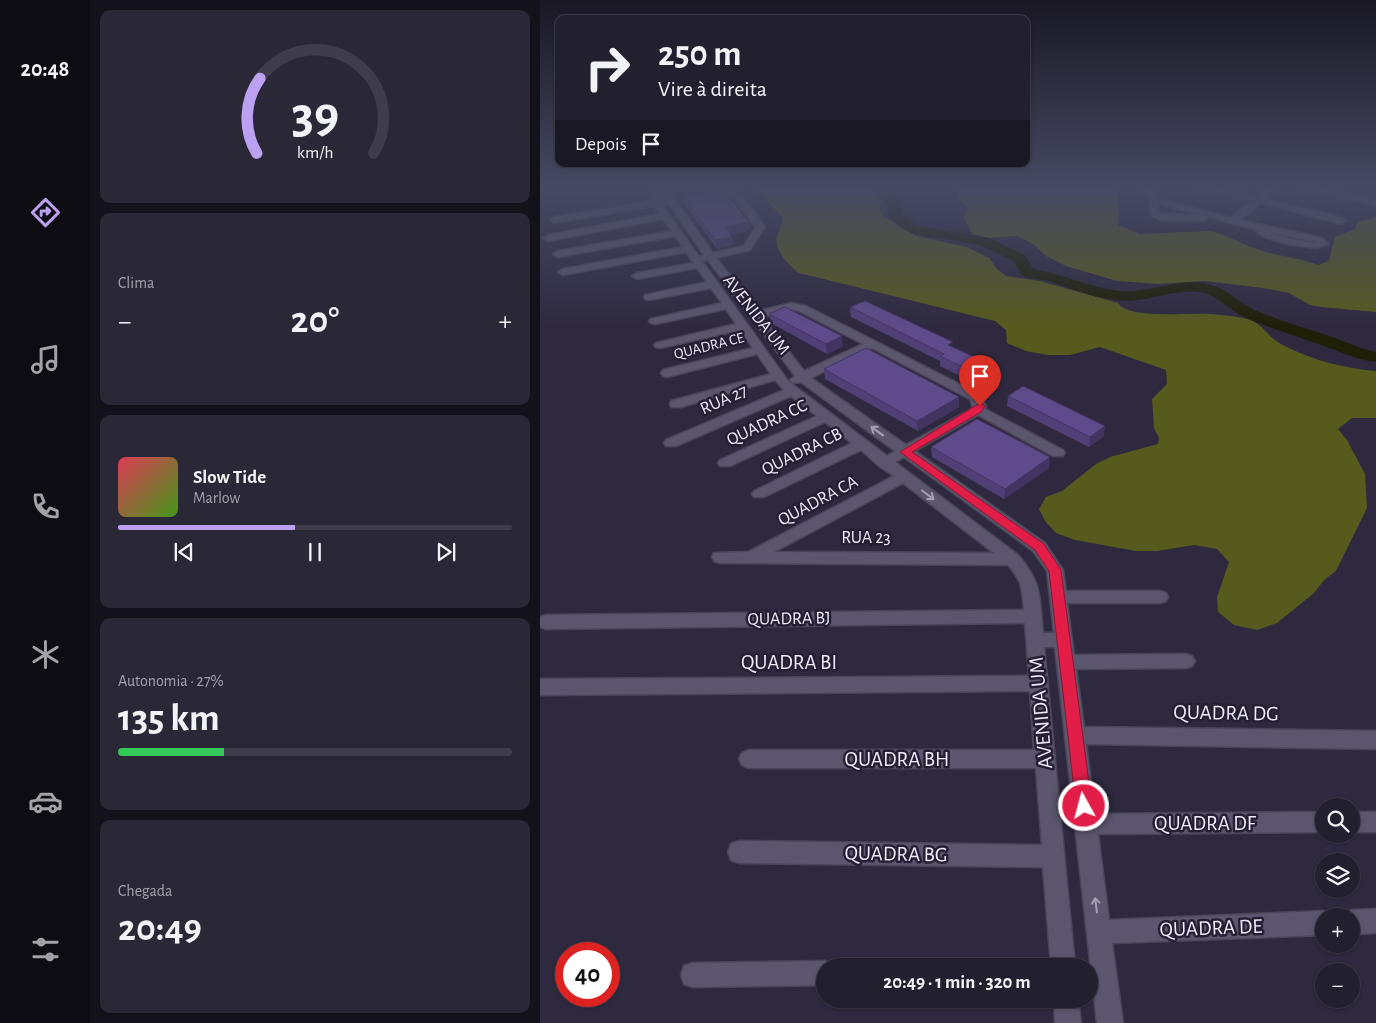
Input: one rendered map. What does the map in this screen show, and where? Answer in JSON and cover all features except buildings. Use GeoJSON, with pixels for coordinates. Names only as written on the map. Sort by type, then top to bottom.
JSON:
{"type":"FeatureCollection","features":[{"type":"Feature","properties":{"kind":"street"},"geometry":{"type":"LineString","coordinates":[[548,238],[571,234]]}},
{"type":"Feature","properties":{"kind":"street"},"geometry":{"type":"LineString","coordinates":[[558,254],[673,234]]}},
{"type":"Feature","properties":{"kind":"street","name":"AVENIDA UM"},"geometry":{"type":"LineString","coordinates":[[678,234],[757,315],[803,378],[1039,547],[1055,570],[1110,1023]]}},
{"type":"Feature","properties":{"kind":"street","name":"AVENIDA UM"},"geometry":{"type":"LineString","coordinates":[[687,234],[713,284],[784,384],[884,463],[1012,559],[1026,574],[1030,584],[1062,958]]}},
{"type":"Feature","properties":{"kind":"street"},"geometry":{"type":"LineString","coordinates":[[563,272],[699,257],[747,248],[756,234]]}},
{"type":"Feature","properties":{"kind":"street"},"geometry":{"type":"LineString","coordinates":[[1267,234],[1312,246],[1323,244],[1319,240],[1292,234]]}},
{"type":"Feature","properties":{"kind":"street"},"geometry":{"type":"LineString","coordinates":[[637,276],[699,257]]}},
{"type":"Feature","properties":{"kind":"street"},"geometry":{"type":"LineString","coordinates":[[649,297],[713,284]]}},
{"type":"Feature","properties":{"kind":"street"},"geometry":{"type":"LineString","coordinates":[[655,320],[728,305]]}},
{"type":"Feature","properties":{"kind":"street"},"geometry":{"type":"LineString","coordinates":[[757,315],[791,306],[802,308],[975,397],[980,406],[978,410],[884,463]]}},
{"type":"Feature","properties":{"kind":"street"},"geometry":{"type":"LineString","coordinates":[[660,345],[742,326]]}},
{"type":"Feature","properties":{"kind":"street"},"geometry":{"type":"LineString","coordinates":[[676,404],[784,384],[803,378],[872,344]]}},
{"type":"Feature","properties":{"kind":"street","name":"QUADRA CE"},"geometry":{"type":"LineString","coordinates":[[667,373],[759,350]]}},
{"type":"Feature","properties":{"kind":"street","name":"RUA 27"},"geometry":{"type":"LineString","coordinates":[[671,444],[784,384]]}},
{"type":"Feature","properties":{"kind":"street"},"geometry":{"type":"LineString","coordinates":[[978,410],[1058,453]]}},
{"type":"Feature","properties":{"kind":"street","name":"QUADRA CC"},"geometry":{"type":"LineString","coordinates":[[725,463],[826,417]]}},
{"type":"Feature","properties":{"kind":"street","name":"QUADRA CB"},"geometry":{"type":"LineString","coordinates":[[759,494],[861,444]]}},
{"type":"Feature","properties":{"kind":"street","name":"QUADRA CA"},"geometry":{"type":"LineString","coordinates":[[750,558],[903,477]]}},
{"type":"Feature","properties":{"kind":"street","name":"RUA 23"},"geometry":{"type":"LineString","coordinates":[[720,558],[1012,559]]}},
{"type":"Feature","properties":{"kind":"street"},"geometry":{"type":"LineString","coordinates":[[1058,597],[1160,597]]}},
{"type":"Feature","properties":{"kind":"street","name":"QUADRA BJ"},"geometry":{"type":"LineString","coordinates":[[546,622],[1032,616]]}},
{"type":"Feature","properties":{"kind":"street","name":"AVENIDA UM"},"geometry":{"type":"LineString","coordinates":[[1035,640],[1064,640]]}},
{"type":"Feature","properties":{"kind":"street"},"geometry":{"type":"LineString","coordinates":[[1066,662],[1186,661]]}},
{"type":"Feature","properties":{"kind":"street","name":"QUADRA BI"},"geometry":{"type":"LineString","coordinates":[[540,686],[1038,683]]}},
{"type":"Feature","properties":{"kind":"street","name":"QUADRA DG"},"geometry":{"type":"LineString","coordinates":[[1075,735],[1376,740]]}},
{"type":"Feature","properties":{"kind":"street","name":"QUADRA BH"},"geometry":{"type":"LineString","coordinates":[[749,759],[1045,759]]}},
{"type":"Feature","properties":{"kind":"street","name":"QUADRA DF"},"geometry":{"type":"LineString","coordinates":[[1086,824],[1315,822]]}},
{"type":"Feature","properties":{"kind":"street"},"geometry":{"type":"LineString","coordinates":[[1360,822],[1376,822]]}},
{"type":"Feature","properties":{"kind":"street","name":"QUADRA BG"},"geometry":{"type":"LineString","coordinates":[[739,852],[1054,856]]}},
{"type":"Feature","properties":{"kind":"street"},"geometry":{"type":"LineString","coordinates":[[1360,922],[1376,922]]}},
{"type":"Feature","properties":{"kind":"street","name":"QUADRA DE"},"geometry":{"type":"LineString","coordinates":[[1099,932],[1315,924]]}},
{"type":"Feature","properties":{"kind":"street"},"geometry":{"type":"LineString","coordinates":[[693,975],[816,973]]}},
{"type":"Feature","properties":{"kind":"street"},"geometry":{"type":"LineString","coordinates":[[1067,1008],[1068,1023]]}},
{"type":"Feature","properties":{"kind":"shaded area"},"geometry":{"type":"Polygon","coordinates":[[[778,234],[912,234],[967,247],[989,258],[997,269],[1006,276],[1040,281],[1118,303],[1134,312],[1210,314],[1246,319],[1258,324],[1281,344],[1304,355],[1351,368],[1376,371],[1376,418],[1352,418],[1338,429],[1347,440],[1365,474],[1367,508],[1336,571],[1324,580],[1314,593],[1277,623],[1257,630],[1234,625],[1218,612],[1217,597],[1229,562],[1217,549],[1194,545],[1157,551],[1136,551],[1075,540],[1056,533],[1045,521],[1039,509],[1046,497],[1062,491],[1096,464],[1110,457],[1158,444],[1159,438],[1154,428],[1152,399],[1167,384],[1166,370],[1100,347],[1070,355],[1048,355],[1026,351],[1007,343],[1006,330],[995,321],[799,273],[791,267],[780,252],[776,241],[778,234]]]}},
{"type":"Feature","properties":{"kind":"shaded area"},"geometry":{"type":"Polygon","coordinates":[[[972,234],[1221,234],[1262,251],[1318,265],[1329,261],[1335,237],[1343,234],[1376,234],[1376,312],[1321,307],[1310,305],[1289,293],[1205,281],[1157,284],[1117,281],[1066,266],[1046,256],[1033,244],[1017,236],[989,238],[972,234]]]}},
{"type":"Feature","properties":{"kind":"waterway"},"geometry":{"type":"LineString","coordinates":[[938,234],[984,241],[1020,258],[1027,273],[1053,277],[1084,289],[1122,296],[1140,296],[1181,288],[1206,288],[1221,294],[1236,307],[1252,315],[1339,345],[1358,354],[1376,357]]}},
{"type":"Feature","properties":{"kind":"route"},"geometry":{"type":"LineString","coordinates":[[980,406],[978,410],[905,452],[1039,547],[1055,570],[1084,806]]}}]}
